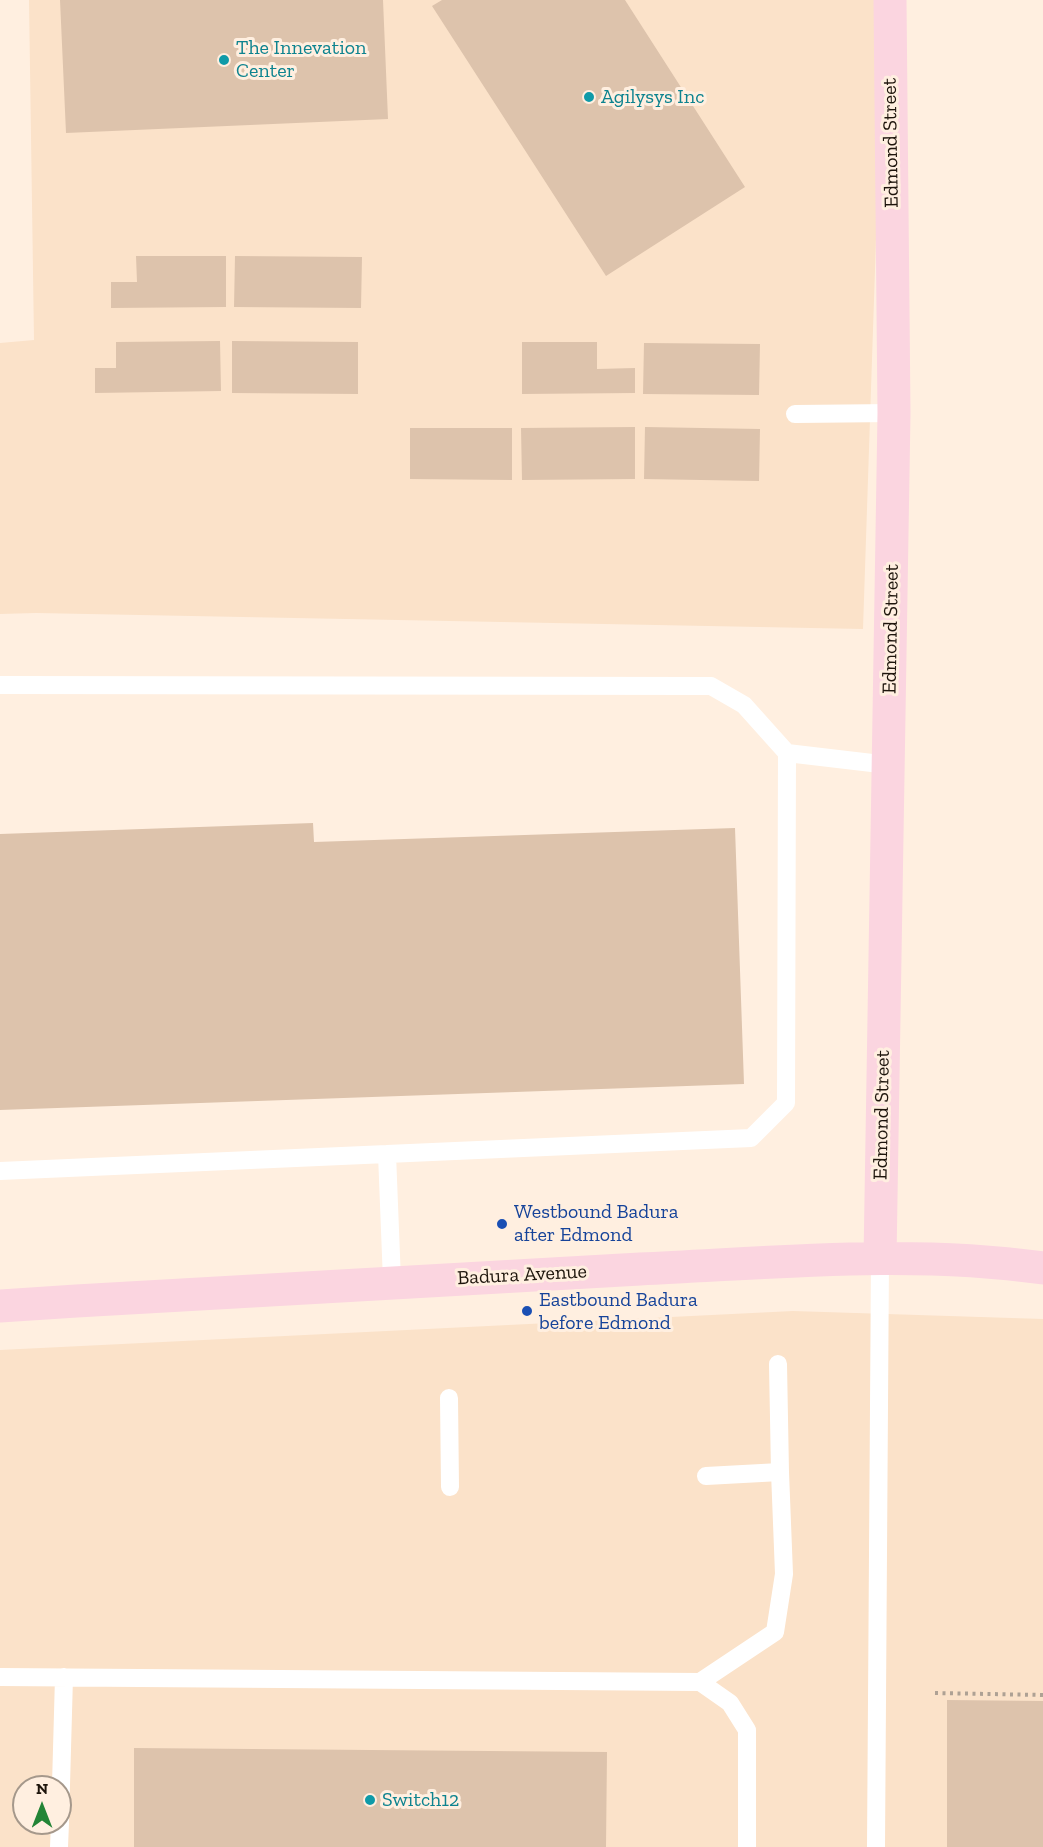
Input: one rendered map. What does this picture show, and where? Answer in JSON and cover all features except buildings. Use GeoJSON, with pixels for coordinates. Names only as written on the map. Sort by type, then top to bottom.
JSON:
{"type":"FeatureCollection","features":[{"type":"Feature","properties":{"kind":"street","name":"Edmond Street"},"geometry":{"type":"LineString","coordinates":[[880,1258],[894,413],[890,0]]}},
{"type":"Feature","properties":{"kind":"street","name":"Badura Avenue"},"geometry":{"type":"LineString","coordinates":[[0,1306],[392,1281],[880,1258],[992,1261],[1043,1268]]}},
{"type":"Feature","properties":{"kind":"lane"},"geometry":{"type":"LineString","coordinates":[[795,414],[894,413]]}},
{"type":"Feature","properties":{"kind":"lane"},"geometry":{"type":"LineString","coordinates":[[0,685],[711,686],[744,705],[787,753],[889,765]]}},
{"type":"Feature","properties":{"kind":"lane"},"geometry":{"type":"LineString","coordinates":[[0,1171],[751,1138],[786,1104],[787,753]]}},
{"type":"Feature","properties":{"kind":"lane"},"geometry":{"type":"LineString","coordinates":[[387,1154],[392,1281]]}},
{"type":"Feature","properties":{"kind":"lane"},"geometry":{"type":"LineString","coordinates":[[876,1847],[880,1258]]}},
{"type":"Feature","properties":{"kind":"lane"},"geometry":{"type":"LineString","coordinates":[[0,1677],[700,1682],[775,1632],[784,1574],[778,1364]]}},
{"type":"Feature","properties":{"kind":"lane"},"geometry":{"type":"LineString","coordinates":[[449,1398],[450,1487]]}},
{"type":"Feature","properties":{"kind":"lane"},"geometry":{"type":"LineString","coordinates":[[706,1476],[780,1472]]}},
{"type":"Feature","properties":{"kind":"lane"},"geometry":{"type":"LineString","coordinates":[[61,1775],[64,1677]]}},
{"type":"Feature","properties":{"kind":"lane"},"geometry":{"type":"LineString","coordinates":[[700,1682],[730,1703],[747,1730],[747,1847]]}},
{"type":"Feature","properties":{"kind":"path"},"geometry":{"type":"LineString","coordinates":[[934,1693],[1043,1695]]}},
{"type":"Feature","properties":{"kind":"shaded area"},"geometry":{"type":"Polygon","coordinates":[[[29,0],[884,0],[863,629],[0,614],[0,343],[34,340],[29,0]]]}},
{"type":"Feature","properties":{"kind":"shaded area"},"geometry":{"type":"Polygon","coordinates":[[[793,1311],[1043,1319],[1043,1847],[0,1847],[0,1350],[793,1311]]]}},
{"type":"Feature","properties":{"kind":"place","name":"The Innevation Center"},"geometry":{"type":"Point","coordinates":[224,60]}},
{"type":"Feature","properties":{"kind":"place","name":"Agilysys Inc"},"geometry":{"type":"Point","coordinates":[589,97]}},
{"type":"Feature","properties":{"kind":"place","name":"Westbound Badura after Edmond"},"geometry":{"type":"Point","coordinates":[502,1224]}},
{"type":"Feature","properties":{"kind":"place","name":"Eastbound Badura before Edmond"},"geometry":{"type":"Point","coordinates":[527,1311]}},
{"type":"Feature","properties":{"kind":"place","name":"Switch12"},"geometry":{"type":"Point","coordinates":[370,1800]}}]}
